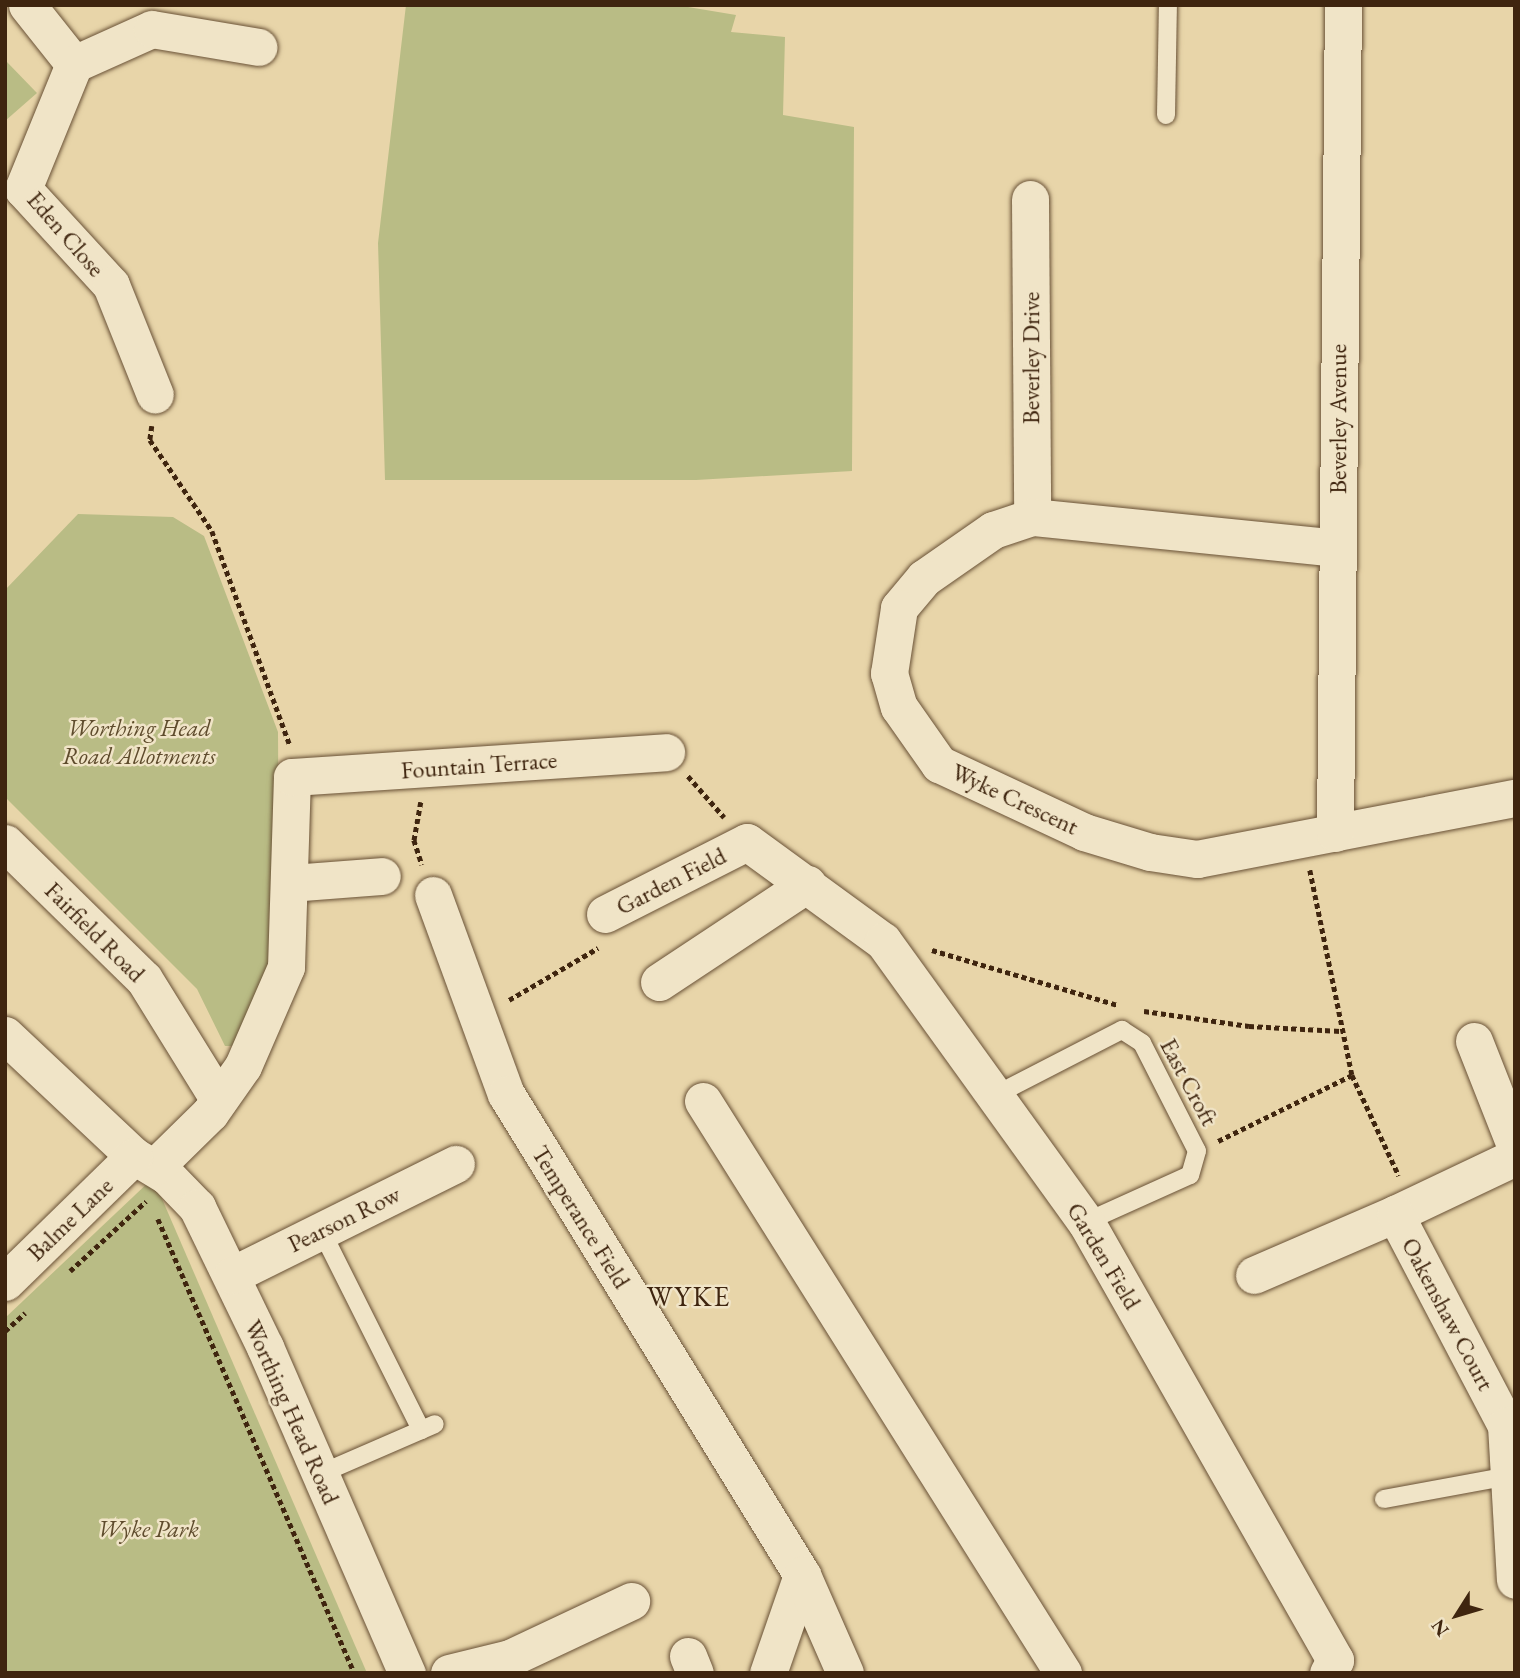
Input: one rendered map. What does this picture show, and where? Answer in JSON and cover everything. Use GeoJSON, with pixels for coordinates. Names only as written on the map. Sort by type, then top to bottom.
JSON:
{"type":"FeatureCollection","features":[{"type":"Feature","properties":{"kind":"street"},"geometry":{"type":"LineString","coordinates":[[27,5],[74,64],[152,29],[258,47]]}},
{"type":"Feature","properties":{"kind":"street","name":"Beverley Avenue"},"geometry":{"type":"LineString","coordinates":[[1320,836],[1338,548],[1343,5]]}},
{"type":"Feature","properties":{"kind":"street","name":"Eden Close"},"geometry":{"type":"LineString","coordinates":[[74,64],[14,199],[111,285],[155,395]]}},
{"type":"Feature","properties":{"kind":"street","name":"Beverley Drive"},"geometry":{"type":"LineString","coordinates":[[1030,199],[1032,517]]}},
{"type":"Feature","properties":{"kind":"street","name":"Wyke Crescent"},"geometry":{"type":"LineString","coordinates":[[1338,548],[1032,517],[969,545],[924,578],[899,608],[889,673],[899,707],[939,764],[1084,832],[1150,852],[1197,859],[1515,798]]}},
{"type":"Feature","properties":{"kind":"street","name":"Fountain Terrace"},"geometry":{"type":"LineString","coordinates":[[292,777],[666,752]]}},
{"type":"Feature","properties":{"kind":"street"},"geometry":{"type":"LineString","coordinates":[[145,1161],[219,1100],[243,1066],[286,967],[291,883],[292,777]]}},
{"type":"Feature","properties":{"kind":"street","name":"Garden Field"},"geometry":{"type":"LineString","coordinates":[[605,914],[747,842],[879,937],[1086,1222],[1335,1660],[1328,1673]]}},
{"type":"Feature","properties":{"kind":"street","name":"Fairfield Road"},"geometry":{"type":"LineString","coordinates":[[5,843],[144,979],[219,1100]]}},
{"type":"Feature","properties":{"kind":"street"},"geometry":{"type":"LineString","coordinates":[[291,883],[383,876]]}},
{"type":"Feature","properties":{"kind":"street"},"geometry":{"type":"LineString","coordinates":[[659,982],[807,884]]}},
{"type":"Feature","properties":{"kind":"street","name":"Temperance Field"},"geometry":{"type":"LineString","coordinates":[[433,895],[506,1094],[802,1575],[845,1673]]}},
{"type":"Feature","properties":{"kind":"street","name":"Worthing Head Road"},"geometry":{"type":"LineString","coordinates":[[5,1035],[197,1207],[232,1275],[407,1673]]}},
{"type":"Feature","properties":{"kind":"street"},"geometry":{"type":"LineString","coordinates":[[1474,1041],[1515,1145]]}},
{"type":"Feature","properties":{"kind":"street"},"geometry":{"type":"LineString","coordinates":[[702,1101],[1063,1673]]}},
{"type":"Feature","properties":{"kind":"street","name":"Oakenshaw Court"},"geometry":{"type":"LineString","coordinates":[[1254,1275],[1404,1210],[1515,1157]]}},
{"type":"Feature","properties":{"kind":"street","name":"Balme Lane"},"geometry":{"type":"LineString","coordinates":[[5,1282],[145,1161]]}},
{"type":"Feature","properties":{"kind":"street","name":"Pearson Row"},"geometry":{"type":"LineString","coordinates":[[232,1275],[456,1164]]}},
{"type":"Feature","properties":{"kind":"street","name":"Oakenshaw Court"},"geometry":{"type":"LineString","coordinates":[[1404,1210],[1506,1425],[1515,1580]]}},
{"type":"Feature","properties":{"kind":"street"},"geometry":{"type":"LineString","coordinates":[[768,1673],[802,1575]]}},
{"type":"Feature","properties":{"kind":"street"},"geometry":{"type":"LineString","coordinates":[[449,1673],[510,1658],[631,1601]]}},
{"type":"Feature","properties":{"kind":"lane"},"geometry":{"type":"LineString","coordinates":[[1166,115],[1168,5]]}},
{"type":"Feature","properties":{"kind":"lane","name":"East Croft"},"geometry":{"type":"LineString","coordinates":[[1011,1087],[1122,1030],[1142,1043],[1197,1152],[1190,1175],[1086,1222]]}},
{"type":"Feature","properties":{"kind":"lane"},"geometry":{"type":"LineString","coordinates":[[320,1474],[428,1427],[321,1230]]}},
{"type":"Feature","properties":{"kind":"lane"},"geometry":{"type":"LineString","coordinates":[[1384,1499],[1510,1476]]}},
{"type":"Feature","properties":{"kind":"path"},"geometry":{"type":"LineString","coordinates":[[155,395],[150,440],[212,531],[290,738],[292,777]]}},
{"type":"Feature","properties":{"kind":"path"},"geometry":{"type":"LineString","coordinates":[[666,752],[747,842]]}},
{"type":"Feature","properties":{"kind":"path"},"geometry":{"type":"LineString","coordinates":[[427,768],[414,840],[433,895]]}},
{"type":"Feature","properties":{"kind":"path"},"geometry":{"type":"LineString","coordinates":[[1320,836],[1341,1031],[1352,1074],[1404,1210]]}},
{"type":"Feature","properties":{"kind":"path"},"geometry":{"type":"LineString","coordinates":[[478,1019],[609,941],[605,914]]}},
{"type":"Feature","properties":{"kind":"path"},"geometry":{"type":"LineString","coordinates":[[879,937],[1158,1015],[1341,1031]]}},
{"type":"Feature","properties":{"kind":"path"},"geometry":{"type":"LineString","coordinates":[[1197,1152],[1352,1074]]}},
{"type":"Feature","properties":{"kind":"path"},"geometry":{"type":"LineString","coordinates":[[67,1274],[149,1199],[354,1673]]}},
{"type":"Feature","properties":{"kind":"path"},"geometry":{"type":"LineString","coordinates":[[5,1331],[36,1303]]}},
{"type":"Feature","properties":{"kind":"green space"},"geometry":{"type":"Polygon","coordinates":[[[406,5],[676,5],[736,15],[731,32],[785,37],[783,115],[854,127],[852,471],[696,480],[385,480],[378,243],[406,5]]]}},
{"type":"Feature","properties":{"kind":"green space"},"geometry":{"type":"Polygon","coordinates":[[[5,60],[37,93],[5,121],[5,60]]]}},
{"type":"Feature","properties":{"kind":"green space","name":"Worthing Head Road Allotments"},"geometry":{"type":"Polygon","coordinates":[[[78,514],[173,517],[204,536],[278,732],[279,892],[272,972],[234,1046],[225,1046],[197,989],[5,797],[5,590],[78,514]]]}},
{"type":"Feature","properties":{"kind":"green space","name":"Wyke Park"},"geometry":{"type":"Polygon","coordinates":[[[153,1178],[367,1673],[5,1673],[5,1318],[153,1178]]]}},
{"type":"Feature","properties":{"kind":"district","name":"WYKE"},"geometry":{"type":"Point","coordinates":[689,1296]}}]}
